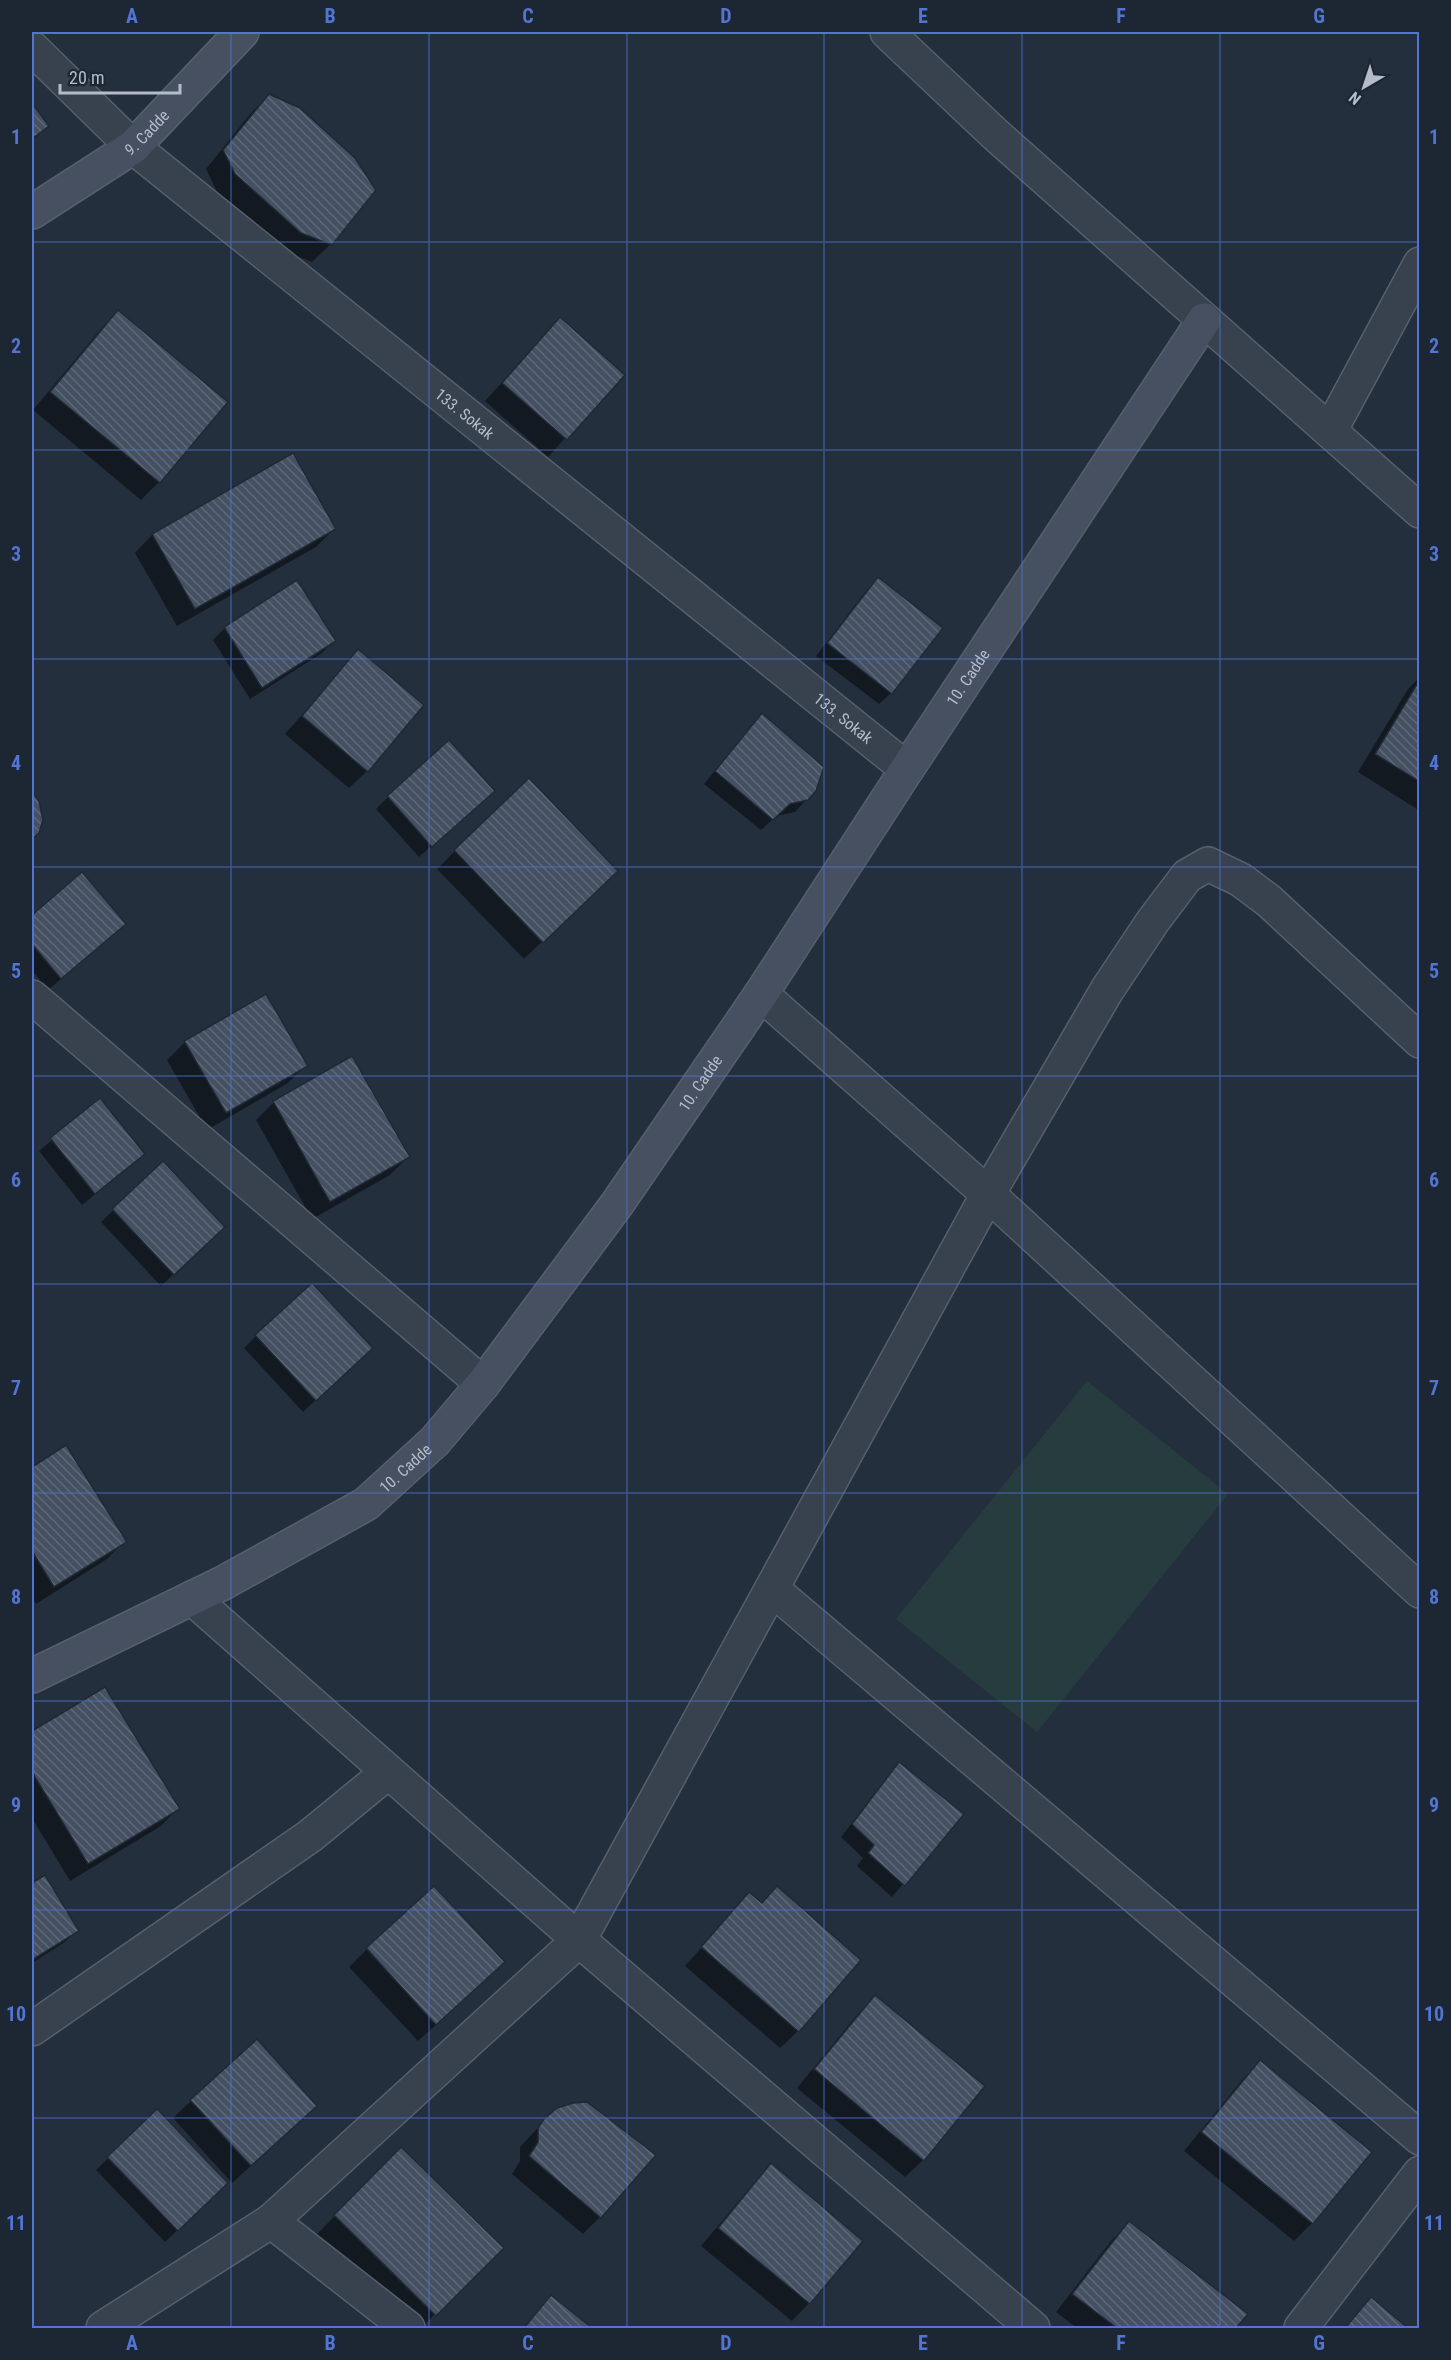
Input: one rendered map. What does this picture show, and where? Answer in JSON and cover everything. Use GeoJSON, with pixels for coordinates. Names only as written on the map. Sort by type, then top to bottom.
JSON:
{"type":"FeatureCollection","features":[{"type":"Feature","properties":{"kind":"street","name":"9. Cadde"},"geometry":{"type":"LineString","coordinates":[[32,212],[133,147],[242,32]]}},
{"type":"Feature","properties":{"kind":"street"},"geometry":{"type":"LineString","coordinates":[[887,32],[996,135],[1419,511]]}},
{"type":"Feature","properties":{"kind":"street","name":"133. Sokak"},"geometry":{"type":"LineString","coordinates":[[32,48],[133,147],[907,769]]}},
{"type":"Feature","properties":{"kind":"street"},"geometry":{"type":"LineString","coordinates":[[1330,431],[1419,264]]}},
{"type":"Feature","properties":{"kind":"street","name":"10. Cadde"},"geometry":{"type":"LineString","coordinates":[[32,1676],[223,1583],[366,1504],[435,1441],[483,1384],[617,1203],[761,994],[1204,320]]}},
{"type":"Feature","properties":{"kind":"street"},"geometry":{"type":"LineString","coordinates":[[103,2328],[271,2221],[579,1940],[988,1194],[1120,970],[1187,876],[1208,864],[1241,880],[1269,901],[1419,1041]]}},
{"type":"Feature","properties":{"kind":"street"},"geometry":{"type":"LineString","coordinates":[[761,994],[988,1194],[1419,1591]]}},
{"type":"Feature","properties":{"kind":"street"},"geometry":{"type":"LineString","coordinates":[[32,997],[483,1384]]}},
{"type":"Feature","properties":{"kind":"street"},"geometry":{"type":"LineString","coordinates":[[772,1589],[1419,2138]]}},
{"type":"Feature","properties":{"kind":"street"},"geometry":{"type":"LineString","coordinates":[[192,1598],[579,1940],[1033,2328]]}},
{"type":"Feature","properties":{"kind":"street"},"geometry":{"type":"LineString","coordinates":[[32,2029],[310,1836],[388,1772]]}},
{"type":"Feature","properties":{"kind":"street"},"geometry":{"type":"LineString","coordinates":[[1301,2328],[1419,2173]]}},
{"type":"Feature","properties":{"kind":"street"},"geometry":{"type":"LineString","coordinates":[[271,2221],[408,2328]]}},
{"type":"Feature","properties":{"kind":"green space"},"geometry":{"type":"Polygon","coordinates":[[[1087,1381],[1228,1494],[1037,1732],[896,1619],[1087,1381]]]}},
{"type":"Feature","properties":{"kind":"building"},"geometry":{"type":"Polygon","coordinates":[[[269,94],[300,108],[355,158],[376,190],[332,245],[301,233],[235,174],[223,150],[269,94]]]}},
{"type":"Feature","properties":{"kind":"building"},"geometry":{"type":"Polygon","coordinates":[[[32,103],[49,126],[32,139],[32,103]]]}},
{"type":"Feature","properties":{"kind":"building"},"geometry":{"type":"Polygon","coordinates":[[[118,310],[228,402],[160,483],[50,392],[118,310]]]}},
{"type":"Feature","properties":{"kind":"building"},"geometry":{"type":"Polygon","coordinates":[[[560,317],[625,375],[567,440],[502,383],[560,317]]]}},
{"type":"Feature","properties":{"kind":"building"},"geometry":{"type":"Polygon","coordinates":[[[293,453],[336,529],[195,609],[152,534],[293,453]]]}},
{"type":"Feature","properties":{"kind":"building"},"geometry":{"type":"Polygon","coordinates":[[[878,577],[943,628],[892,694],[827,643],[878,577]]]}},
{"type":"Feature","properties":{"kind":"building"},"geometry":{"type":"Polygon","coordinates":[[[297,580],[336,641],[262,688],[224,627],[297,580]]]}},
{"type":"Feature","properties":{"kind":"building"},"geometry":{"type":"Polygon","coordinates":[[[358,649],[424,705],[368,772],[302,716],[358,649]]]}},
{"type":"Feature","properties":{"kind":"building"},"geometry":{"type":"Polygon","coordinates":[[[1420,679],[1420,782],[1375,754],[1420,679]]]}},
{"type":"Feature","properties":{"kind":"building"},"geometry":{"type":"Polygon","coordinates":[[[762,713],[824,767],[816,791],[808,800],[790,804],[773,820],[715,771],[762,713]]]}},
{"type":"Feature","properties":{"kind":"building"},"geometry":{"type":"Polygon","coordinates":[[[449,740],[495,791],[432,847],[387,796],[449,740]]]}},
{"type":"Feature","properties":{"kind":"building"},"geometry":{"type":"Polygon","coordinates":[[[529,778],[618,871],[543,943],[454,850],[529,778]]]}},
{"type":"Feature","properties":{"kind":"building"},"geometry":{"type":"Polygon","coordinates":[[[32,792],[39,801],[43,820],[39,833],[32,839],[32,792]]]}},
{"type":"Feature","properties":{"kind":"building"},"geometry":{"type":"Polygon","coordinates":[[[82,872],[126,924],[61,979],[32,944],[32,915],[82,872]]]}},
{"type":"Feature","properties":{"kind":"building"},"geometry":{"type":"Polygon","coordinates":[[[266,994],[308,1066],[226,1113],[184,1041],[266,994]]]}},
{"type":"Feature","properties":{"kind":"building"},"geometry":{"type":"Polygon","coordinates":[[[352,1056],[410,1157],[330,1202],[273,1101],[352,1056]]]}},
{"type":"Feature","properties":{"kind":"building"},"geometry":{"type":"Polygon","coordinates":[[[100,1098],[145,1154],[95,1194],[50,1138],[100,1098]]]}},
{"type":"Feature","properties":{"kind":"building"},"geometry":{"type":"Polygon","coordinates":[[[163,1161],[225,1227],[174,1275],[112,1209],[163,1161]]]}},
{"type":"Feature","properties":{"kind":"building"},"geometry":{"type":"Polygon","coordinates":[[[312,1283],[373,1348],[316,1401],[255,1335],[312,1283]]]}},
{"type":"Feature","properties":{"kind":"building"},"geometry":{"type":"Polygon","coordinates":[[[66,1445],[127,1542],[54,1587],[32,1551],[32,1467],[66,1445]]]}},
{"type":"Feature","properties":{"kind":"building"},"geometry":{"type":"Polygon","coordinates":[[[105,1687],[180,1809],[88,1864],[32,1772],[32,1731],[105,1687]]]}},
{"type":"Feature","properties":{"kind":"building"},"geometry":{"type":"Polygon","coordinates":[[[899,1762],[964,1814],[905,1886],[868,1853],[874,1845],[852,1824],[899,1762]]]}},
{"type":"Feature","properties":{"kind":"building"},"geometry":{"type":"Polygon","coordinates":[[[45,1875],[79,1931],[32,1960],[32,1883],[45,1875]]]}},
{"type":"Feature","properties":{"kind":"building"},"geometry":{"type":"Polygon","coordinates":[[[434,1886],[505,1962],[436,2025],[366,1948],[434,1886]]]}},
{"type":"Feature","properties":{"kind":"building"},"geometry":{"type":"Polygon","coordinates":[[[777,1886],[861,1960],[799,2032],[701,1947],[749,1892],[762,1903],[777,1886]]]}},
{"type":"Feature","properties":{"kind":"building"},"geometry":{"type":"Polygon","coordinates":[[[875,1995],[985,2086],[924,2161],[814,2069],[875,1995]]]}},
{"type":"Feature","properties":{"kind":"building"},"geometry":{"type":"Polygon","coordinates":[[[257,2039],[317,2106],[251,2166],[190,2100],[257,2039]]]}},
{"type":"Feature","properties":{"kind":"building"},"geometry":{"type":"Polygon","coordinates":[[[1260,2060],[1372,2152],[1313,2224],[1201,2132],[1260,2060]]]}},
{"type":"Feature","properties":{"kind":"building"},"geometry":{"type":"Polygon","coordinates":[[[587,2102],[656,2155],[601,2218],[529,2156],[538,2142],[538,2128],[544,2119],[557,2108],[587,2102]]]}},
{"type":"Feature","properties":{"kind":"building"},"geometry":{"type":"Polygon","coordinates":[[[157,2109],[228,2183],[178,2231],[107,2157],[157,2109]]]}},
{"type":"Feature","properties":{"kind":"building"},"geometry":{"type":"Polygon","coordinates":[[[401,2147],[504,2248],[436,2316],[334,2215],[401,2147]]]}},
{"type":"Feature","properties":{"kind":"building"},"geometry":{"type":"Polygon","coordinates":[[[771,2163],[863,2241],[810,2304],[718,2228],[771,2163]]]}},
{"type":"Feature","properties":{"kind":"building"},"geometry":{"type":"Polygon","coordinates":[[[1129,2221],[1248,2314],[1236,2328],[1117,2328],[1072,2294],[1129,2221]]]}},
{"type":"Feature","properties":{"kind":"building"},"geometry":{"type":"Polygon","coordinates":[[[551,2295],[592,2328],[524,2328],[551,2295]]]}},
{"type":"Feature","properties":{"kind":"building"},"geometry":{"type":"Polygon","coordinates":[[[1371,2297],[1408,2328],[1345,2328],[1371,2297]]]}}]}
